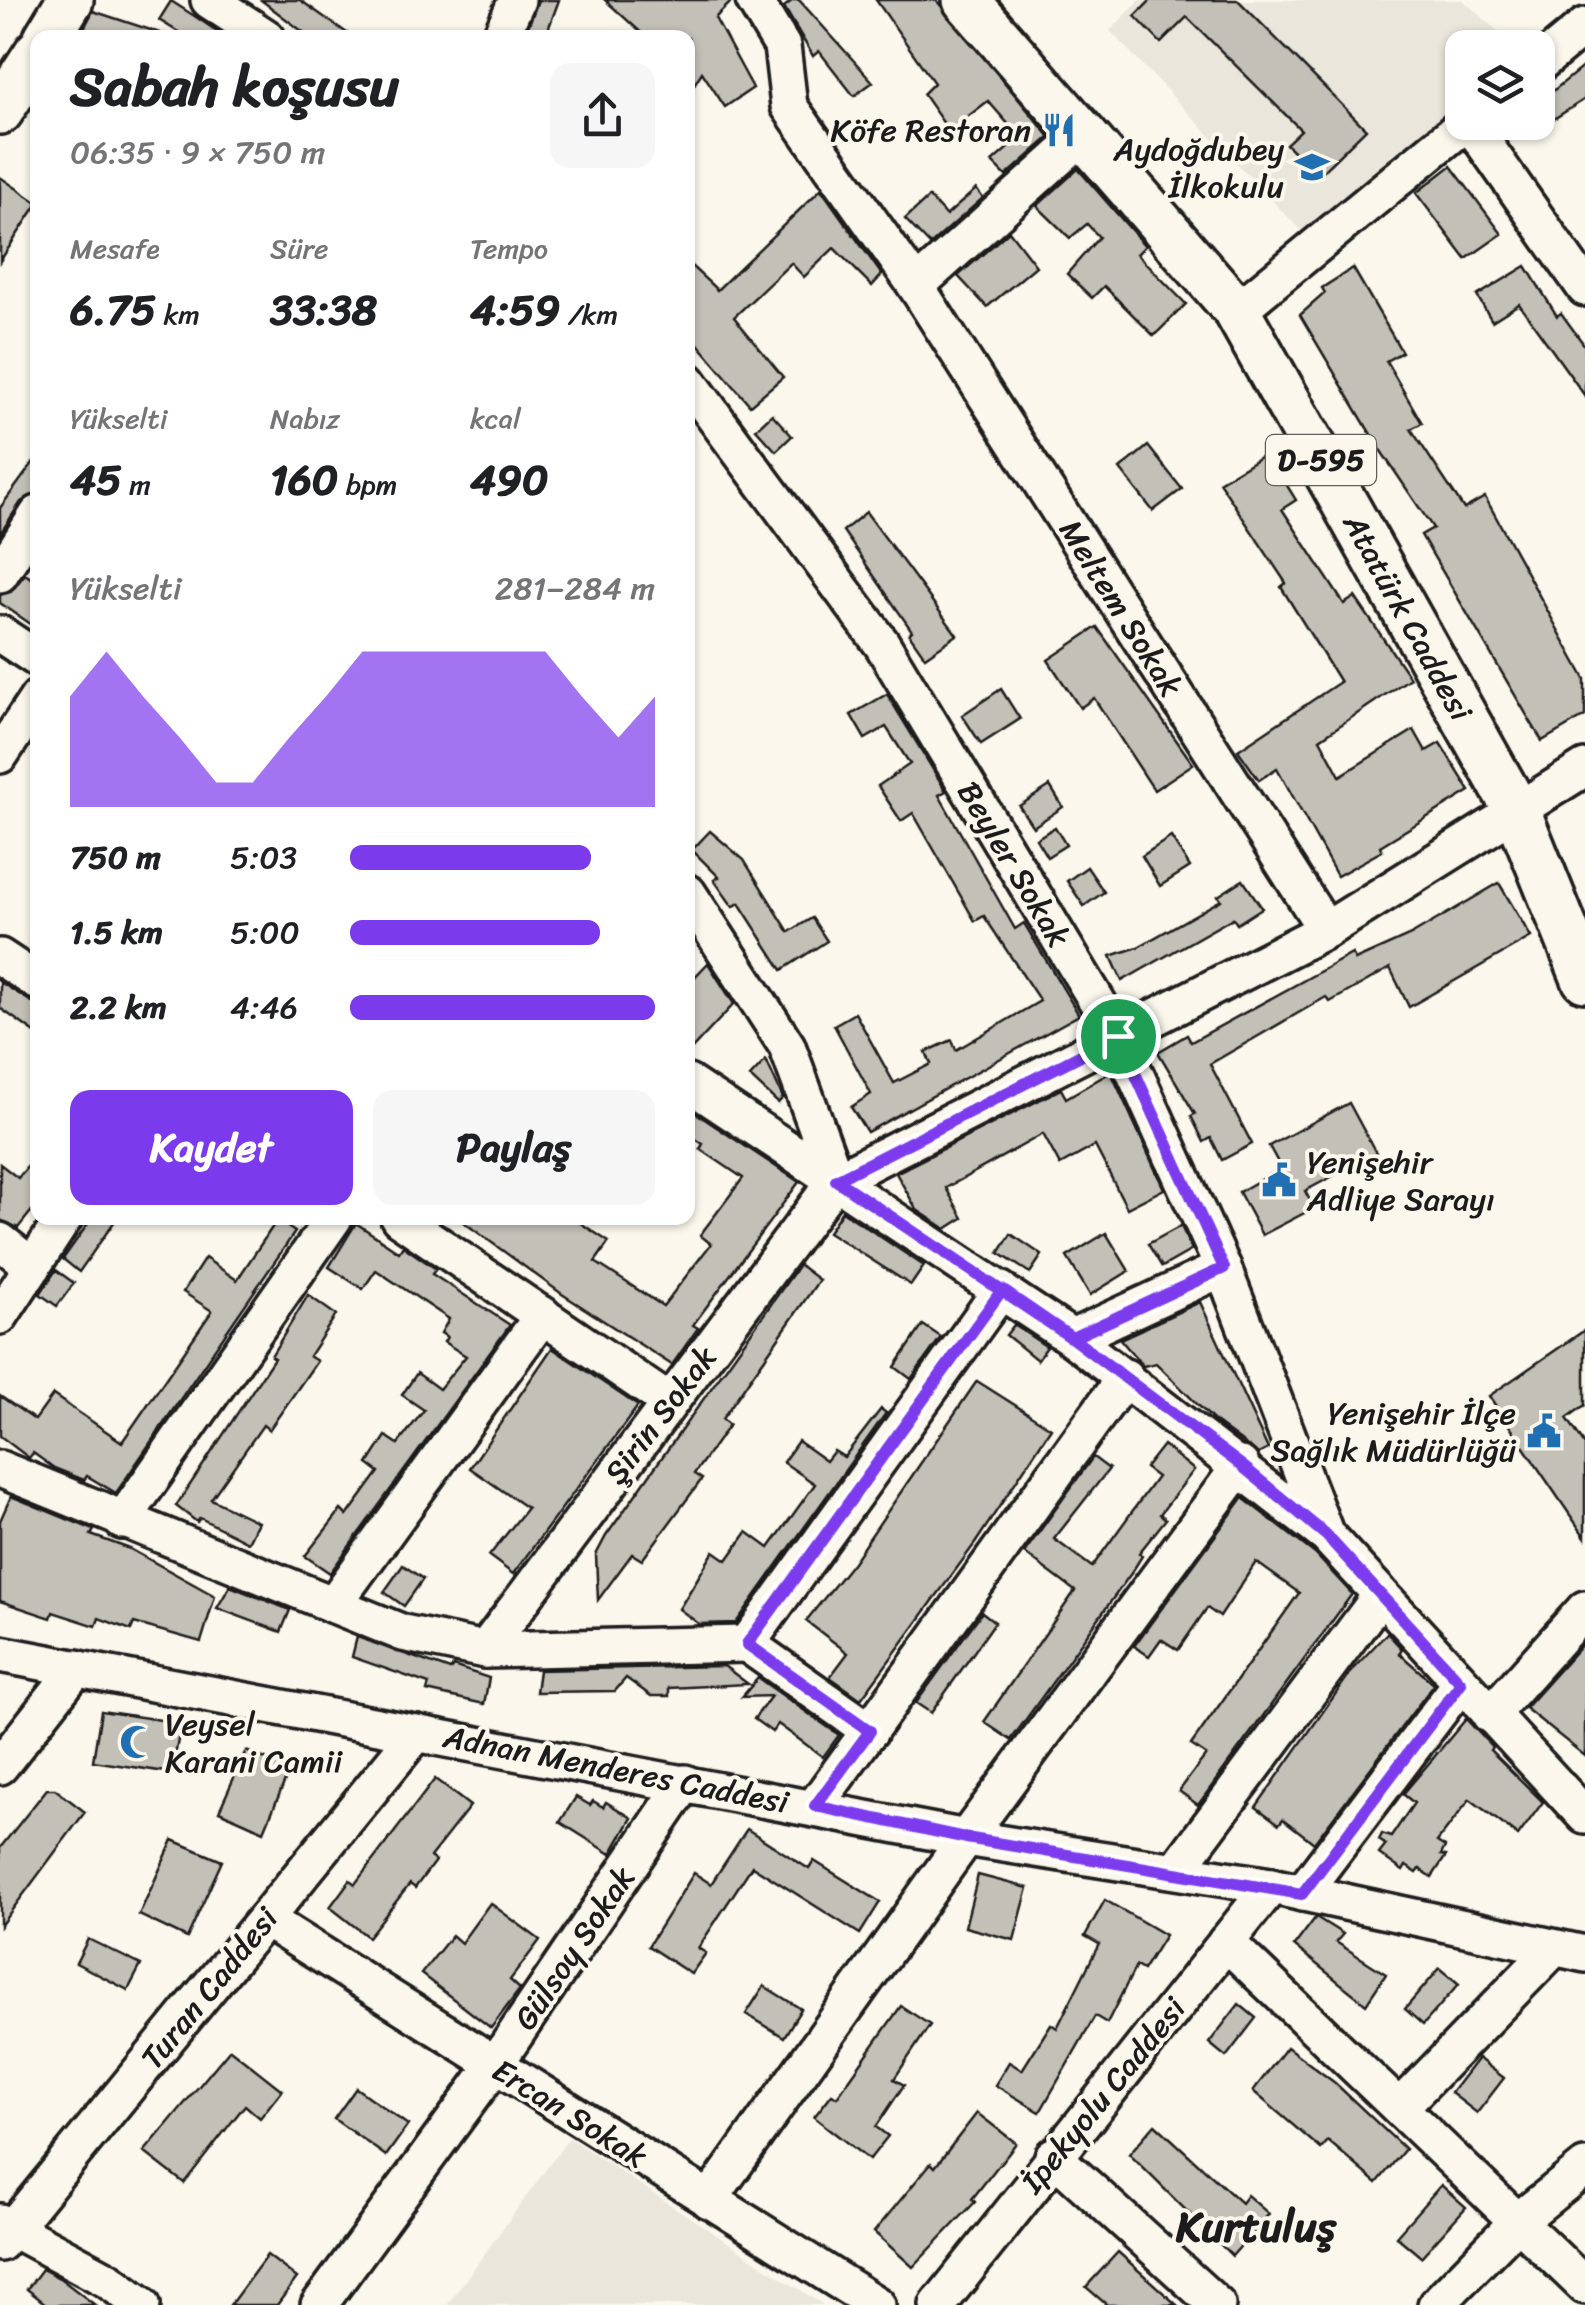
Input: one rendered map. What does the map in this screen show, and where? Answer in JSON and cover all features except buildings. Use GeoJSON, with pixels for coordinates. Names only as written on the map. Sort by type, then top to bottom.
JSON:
{"type":"FeatureCollection","features":[{"type":"Feature","properties":{"kind":"main road"},"geometry":{"type":"LineString","coordinates":[[51,30],[70,0]]}},
{"type":"Feature","properties":{"kind":"main road","name":"Atatürk Caddesi"},"geometry":{"type":"LineString","coordinates":[[966,0],[1238,311],[1518,813],[1585,979]]}},
{"type":"Feature","properties":{"kind":"main road"},"geometry":{"type":"LineString","coordinates":[[0,111],[30,64]]}},
{"type":"Feature","properties":{"kind":"street"},"geometry":{"type":"LineString","coordinates":[[209,0],[255,30]]}},
{"type":"Feature","properties":{"kind":"street"},"geometry":{"type":"LineString","coordinates":[[504,30],[517,0]]}},
{"type":"Feature","properties":{"kind":"street","name":"Meltem Sokak"},"geometry":{"type":"LineString","coordinates":[[754,0],[782,46],[788,106],[916,286],[1326,930]]}},
{"type":"Feature","properties":{"kind":"street"},"geometry":{"type":"LineString","coordinates":[[1577,0],[1585,10]]}},
{"type":"Feature","properties":{"kind":"street"},"geometry":{"type":"LineString","coordinates":[[1555,51],[1585,26]]}},
{"type":"Feature","properties":{"kind":"street"},"geometry":{"type":"LineString","coordinates":[[916,286],[1084,135]]}},
{"type":"Feature","properties":{"kind":"street"},"geometry":{"type":"LineString","coordinates":[[1238,311],[1446,140]]}},
{"type":"Feature","properties":{"kind":"street"},"geometry":{"type":"LineString","coordinates":[[1481,140],[1585,288]]}},
{"type":"Feature","properties":{"kind":"street","name":"Beyler Sokak"},"geometry":{"type":"LineString","coordinates":[[695,390],[882,644],[1118,1036],[1224,1268],[1326,1535],[1490,1715],[1582,1808]]}},
{"type":"Feature","properties":{"kind":"street"},"geometry":{"type":"LineString","coordinates":[[0,574],[30,527]]}},
{"type":"Feature","properties":{"kind":"street"},"geometry":{"type":"LineString","coordinates":[[0,634],[30,654]]}},
{"type":"Feature","properties":{"kind":"street"},"geometry":{"type":"LineString","coordinates":[[0,755],[30,710]]}},
{"type":"Feature","properties":{"kind":"street"},"geometry":{"type":"LineString","coordinates":[[836,1180],[1326,930],[1585,768]]}},
{"type":"Feature","properties":{"kind":"street"},"geometry":{"type":"LineString","coordinates":[[695,905],[787,1046],[836,1180]]}},
{"type":"Feature","properties":{"kind":"street"},"geometry":{"type":"LineString","coordinates":[[0,957],[30,977]]}},
{"type":"Feature","properties":{"kind":"street"},"geometry":{"type":"LineString","coordinates":[[695,1088],[1072,1338],[1241,1465],[1326,1535]]}},
{"type":"Feature","properties":{"kind":"street","name":"Şirin Sokak"},"geometry":{"type":"LineString","coordinates":[[485,1650],[836,1180]]}},
{"type":"Feature","properties":{"kind":"street"},"geometry":{"type":"LineString","coordinates":[[0,1316],[59,1225]]}},
{"type":"Feature","properties":{"kind":"street"},"geometry":{"type":"LineString","coordinates":[[122,1521],[329,1225]]}},
{"type":"Feature","properties":{"kind":"street"},"geometry":{"type":"LineString","coordinates":[[409,1225],[670,1402]]}},
{"type":"Feature","properties":{"kind":"street"},"geometry":{"type":"LineString","coordinates":[[0,1241],[32,1267]]}},
{"type":"Feature","properties":{"kind":"street"},"geometry":{"type":"LineString","coordinates":[[1072,1338],[1224,1268]]}},
{"type":"Feature","properties":{"kind":"street"},"geometry":{"type":"LineString","coordinates":[[747,1644],[1002,1290]]}},
{"type":"Feature","properties":{"kind":"street"},"geometry":{"type":"LineString","coordinates":[[332,1604],[544,1315]]}},
{"type":"Feature","properties":{"kind":"street"},"geometry":{"type":"LineString","coordinates":[[815,1806],[1125,1378]]}},
{"type":"Feature","properties":{"kind":"street"},"geometry":{"type":"LineString","coordinates":[[709,2200],[966,1838],[1241,1465]]}},
{"type":"Feature","properties":{"kind":"street"},"geometry":{"type":"LineString","coordinates":[[0,1469],[403,1633],[485,1650],[747,1644],[870,1731]]}},
{"type":"Feature","properties":{"kind":"street"},"geometry":{"type":"LineString","coordinates":[[1177,1870],[1381,1596]]}},
{"type":"Feature","properties":{"kind":"street"},"geometry":{"type":"LineString","coordinates":[[1490,1715],[1585,1609]]}},
{"type":"Feature","properties":{"kind":"street","name":"Adnan Menderes Caddesi"},"geometry":{"type":"LineString","coordinates":[[0,1654],[815,1806],[966,1838],[1286,1890],[1569,1951]]}},
{"type":"Feature","properties":{"kind":"street"},"geometry":{"type":"LineString","coordinates":[[0,1766],[76,1668]]}},
{"type":"Feature","properties":{"kind":"street","name":"İpekyolu Caddesi"},"geometry":{"type":"LineString","coordinates":[[938,2305],[1226,1942],[1286,1890],[1461,1683]]}},
{"type":"Feature","properties":{"kind":"street","name":"Turan Caddesi"},"geometry":{"type":"LineString","coordinates":[[4,2231],[417,1732]]}},
{"type":"Feature","properties":{"kind":"street","name":"Gülsoy Sokak"},"geometry":{"type":"LineString","coordinates":[[319,2305],[494,2066],[685,1783]]}},
{"type":"Feature","properties":{"kind":"street","name":"Ercan Sokak"},"geometry":{"type":"LineString","coordinates":[[265,1919],[877,2305]]}},
{"type":"Feature","properties":{"kind":"street"},"geometry":{"type":"LineString","coordinates":[[1226,1942],[1585,2286]]}},
{"type":"Feature","properties":{"kind":"street"},"geometry":{"type":"LineString","coordinates":[[1400,2107],[1569,1951]]}},
{"type":"Feature","properties":{"kind":"street"},"geometry":{"type":"LineString","coordinates":[[1053,2156],[1217,2305]]}},
{"type":"Feature","properties":{"kind":"street"},"geometry":{"type":"LineString","coordinates":[[1436,2305],[1518,2221],[1585,2167]]}},
{"type":"Feature","properties":{"kind":"street"},"geometry":{"type":"LineString","coordinates":[[4,2231],[108,2280],[142,2305]]}},
{"type":"Feature","properties":{"kind":"shaded area","name":"Aydoğdubey İlkokulu"},"geometry":{"type":"Polygon","coordinates":[[[1140,0],[1463,0],[1497,30],[1445,30],[1445,113],[1306,236],[1110,31],[1140,0]]]}},
{"type":"Feature","properties":{"kind":"shaded area"},"geometry":{"type":"Polygon","coordinates":[[[569,2138],[823,2305],[447,2305],[569,2138]]]}},
{"type":"Feature","properties":{"kind":"place","name":"Köfe Restoran"},"geometry":{"type":"Point","coordinates":[1059,130]}},
{"type":"Feature","properties":{"kind":"place","name":"Aydoğdubey İlkokulu"},"geometry":{"type":"Point","coordinates":[1312,167]}},
{"type":"Feature","properties":{"kind":"place","name":"Yenişehir Adliye Sarayı"},"geometry":{"type":"Point","coordinates":[1279,1180]}},
{"type":"Feature","properties":{"kind":"place","name":"Yenişehir İlçe Sağlık Müdürlüğü"},"geometry":{"type":"Point","coordinates":[1544,1431]}},
{"type":"Feature","properties":{"kind":"place","name":"Veysel Karani Camii"},"geometry":{"type":"Point","coordinates":[137,1742]}},
{"type":"Feature","properties":{"kind":"district","name":"Kurtuluş"},"geometry":{"type":"Point","coordinates":[1256,2226]}},
{"type":"Feature","properties":{"kind":"route"},"geometry":{"type":"LineString","coordinates":[[1118,1036],[836,1180],[1002,1290],[1072,1338],[1241,1465],[1326,1535],[1461,1683],[1302,1894],[1177,1870],[966,1838],[815,1806],[870,1731],[747,1644],[1002,1290],[1072,1338],[1224,1268],[1118,1036]]}}]}
